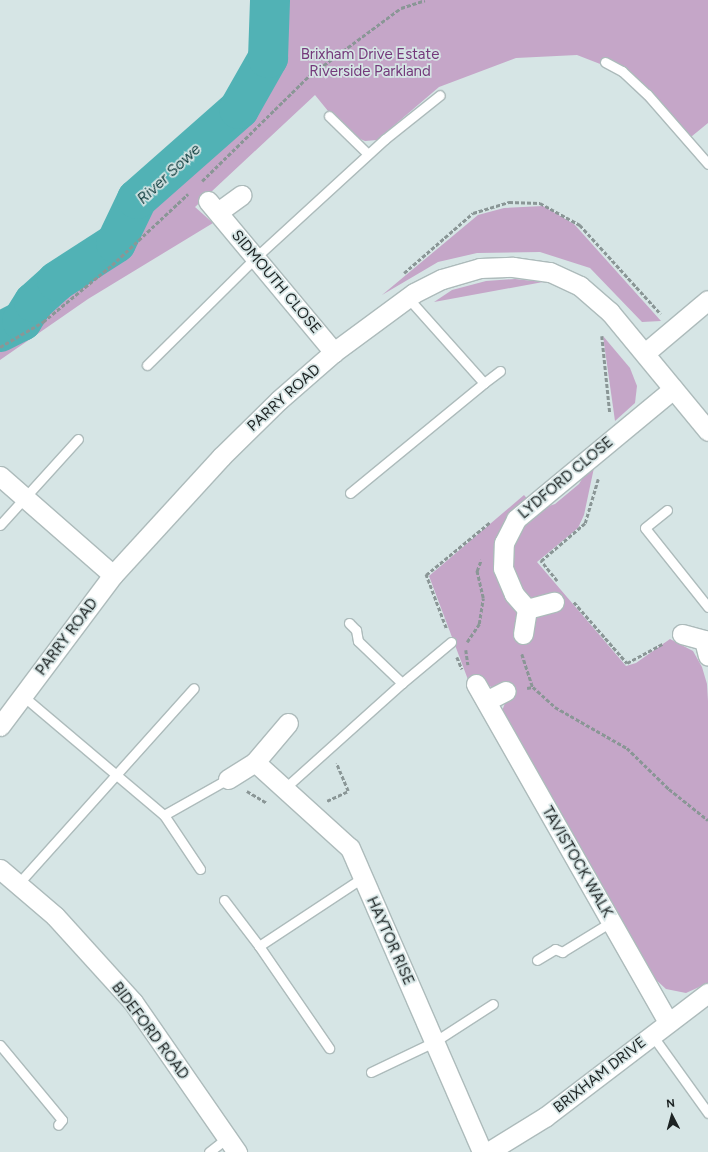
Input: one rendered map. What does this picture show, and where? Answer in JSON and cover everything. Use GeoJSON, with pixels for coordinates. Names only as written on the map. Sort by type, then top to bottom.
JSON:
{"type":"FeatureCollection","features":[{"type":"Feature","properties":{"kind":"street","name":"SIDMOUTH CLOSE"},"geometry":{"type":"LineString","coordinates":[[241,195],[213,206],[334,352]]}},
{"type":"Feature","properties":{"kind":"street","name":"PARRY ROAD"},"geometry":{"type":"LineString","coordinates":[[0,726],[113,575],[221,457],[279,400],[334,352],[408,298],[442,279],[480,268],[513,266],[550,272],[580,286],[610,312],[645,353]]}},
{"type":"Feature","properties":{"kind":"street"},"geometry":{"type":"LineString","coordinates":[[708,300],[645,353],[708,431]]}},
{"type":"Feature","properties":{"kind":"street","name":"LYDFORD CLOSE"},"geometry":{"type":"LineString","coordinates":[[527,608],[514,594],[503,568],[504,544],[516,519],[673,389]]}},
{"type":"Feature","properties":{"kind":"street"},"geometry":{"type":"LineString","coordinates":[[0,476],[113,575]]}},
{"type":"Feature","properties":{"kind":"street"},"geometry":{"type":"LineString","coordinates":[[524,634],[527,608],[562,595]]}},
{"type":"Feature","properties":{"kind":"street"},"geometry":{"type":"LineString","coordinates":[[682,634],[707,645]]}},
{"type":"Feature","properties":{"kind":"street","name":"TAVISTOCK WALK"},"geometry":{"type":"LineString","coordinates":[[476,684],[668,1022]]}},
{"type":"Feature","properties":{"kind":"street"},"geometry":{"type":"LineString","coordinates":[[486,701],[506,691]]}},
{"type":"Feature","properties":{"kind":"street"},"geometry":{"type":"LineString","coordinates":[[228,780],[255,762],[288,723]]}},
{"type":"Feature","properties":{"kind":"street","name":"HAYTOR RISE"},"geometry":{"type":"LineString","coordinates":[[255,762],[309,809],[350,848],[482,1152]]}},
{"type":"Feature","properties":{"kind":"street","name":"BIDEFORD ROAD"},"geometry":{"type":"LineString","coordinates":[[6,876],[55,916],[133,1002],[232,1145]]}},
{"type":"Feature","properties":{"kind":"street","name":"BRIXHAM DRIVE"},"geometry":{"type":"LineString","coordinates":[[488,1152],[545,1117],[708,993]]}},
{"type":"Feature","properties":{"kind":"lane"},"geometry":{"type":"LineString","coordinates":[[605,62],[622,71],[647,94],[708,164]]}},
{"type":"Feature","properties":{"kind":"lane"},"geometry":{"type":"LineString","coordinates":[[147,365],[255,258],[368,154],[440,95]]}},
{"type":"Feature","properties":{"kind":"lane"},"geometry":{"type":"LineString","coordinates":[[329,116],[368,154]]}},
{"type":"Feature","properties":{"kind":"lane"},"geometry":{"type":"LineString","coordinates":[[408,298],[484,384]]}},
{"type":"Feature","properties":{"kind":"lane"},"geometry":{"type":"LineString","coordinates":[[350,492],[500,371]]}},
{"type":"Feature","properties":{"kind":"lane"},"geometry":{"type":"LineString","coordinates":[[0,525],[78,439]]}},
{"type":"Feature","properties":{"kind":"lane"},"geometry":{"type":"LineString","coordinates":[[667,510],[645,528],[708,606]]}},
{"type":"Feature","properties":{"kind":"lane"},"geometry":{"type":"LineString","coordinates":[[349,623],[356,630],[358,641],[402,683]]}},
{"type":"Feature","properties":{"kind":"lane"},"geometry":{"type":"LineString","coordinates":[[285,788],[402,683],[452,642]]}},
{"type":"Feature","properties":{"kind":"lane"},"geometry":{"type":"LineString","coordinates":[[6,876],[116,772],[194,688]]}},
{"type":"Feature","properties":{"kind":"lane"},"geometry":{"type":"LineString","coordinates":[[23,696],[116,772],[164,814],[200,869]]}},
{"type":"Feature","properties":{"kind":"lane"},"geometry":{"type":"LineString","coordinates":[[164,814],[228,780]]}},
{"type":"Feature","properties":{"kind":"lane"},"geometry":{"type":"LineString","coordinates":[[259,946],[362,878]]}},
{"type":"Feature","properties":{"kind":"lane"},"geometry":{"type":"LineString","coordinates":[[224,900],[259,946],[329,1048]]}},
{"type":"Feature","properties":{"kind":"lane"},"geometry":{"type":"LineString","coordinates":[[537,960],[556,949],[562,952],[611,922]]}},
{"type":"Feature","properties":{"kind":"lane"},"geometry":{"type":"LineString","coordinates":[[371,1072],[434,1042],[493,1004]]}},
{"type":"Feature","properties":{"kind":"lane"},"geometry":{"type":"LineString","coordinates":[[652,1035],[708,1113]]}},
{"type":"Feature","properties":{"kind":"lane"},"geometry":{"type":"LineString","coordinates":[[0,1044],[62,1120],[58,1125]]}},
{"type":"Feature","properties":{"kind":"lane"},"geometry":{"type":"LineString","coordinates":[[209,1152],[232,1145]]}},
{"type":"Feature","properties":{"kind":"path"},"geometry":{"type":"LineString","coordinates":[[198,184],[309,76],[401,8],[425,0]]}},
{"type":"Feature","properties":{"kind":"path"},"geometry":{"type":"LineString","coordinates":[[0,347],[43,322],[112,265],[193,190]]}},
{"type":"Feature","properties":{"kind":"path"},"geometry":{"type":"LineString","coordinates":[[598,302],[613,439]]}},
{"type":"Feature","properties":{"kind":"path"},"geometry":{"type":"LineString","coordinates":[[598,478],[585,523],[541,561],[562,595],[627,663],[682,634]]}},
{"type":"Feature","properties":{"kind":"path"},"geometry":{"type":"LineString","coordinates":[[462,670],[426,575],[492,520]]}},
{"type":"Feature","properties":{"kind":"path"},"geometry":{"type":"LineString","coordinates":[[476,684],[466,658],[466,643],[479,624],[483,598],[477,571],[482,556]]}},
{"type":"Feature","properties":{"kind":"path"},"geometry":{"type":"LineString","coordinates":[[524,634],[522,655],[533,687],[555,707],[627,748],[669,789],[708,820]]}},
{"type":"Feature","properties":{"kind":"path"},"geometry":{"type":"LineString","coordinates":[[506,691],[533,687]]}},
{"type":"Feature","properties":{"kind":"path"},"geometry":{"type":"LineString","coordinates":[[309,809],[348,791],[329,747]]}},
{"type":"Feature","properties":{"kind":"green space","name":"Brixham Drive Estate Riverside Parkland"},"geometry":{"type":"Polygon","coordinates":[[[280,0],[708,0],[708,123],[686,141],[613,69],[577,55],[516,58],[439,87],[377,140],[365,141],[346,133],[315,95],[195,207],[213,223],[88,299],[0,360],[0,343],[32,325],[45,301],[59,288],[81,279],[120,246],[143,204],[157,190],[186,172],[257,105],[276,74],[280,0]]]}},
{"type":"Feature","properties":{"kind":"green space"},"geometry":{"type":"Polygon","coordinates":[[[543,206],[574,224],[661,321],[642,322],[590,268],[540,252],[477,253],[438,262],[382,295],[478,215],[504,208],[543,206]]]}},
{"type":"Feature","properties":{"kind":"green space"},"geometry":{"type":"Polygon","coordinates":[[[515,279],[543,282],[434,302],[452,290],[486,281],[515,279]]]}},
{"type":"Feature","properties":{"kind":"green space"},"geometry":{"type":"Polygon","coordinates":[[[603,336],[630,368],[637,386],[635,403],[615,421],[603,336]]]}},
{"type":"Feature","properties":{"kind":"green space"},"geometry":{"type":"Polygon","coordinates":[[[595,463],[584,515],[578,528],[537,562],[626,666],[636,663],[670,639],[693,651],[702,667],[707,684],[708,701],[708,983],[686,993],[666,989],[653,977],[502,711],[508,695],[483,683],[470,685],[429,576],[524,495],[537,510],[555,504],[579,484],[588,469],[595,463]]]}},
{"type":"Feature","properties":{"kind":"waterway","name":"River Sowe"},"geometry":{"type":"LineString","coordinates":[[0,332],[22,321],[34,302],[57,281],[116,243],[137,199],[239,109],[268,58],[270,0]]}}]}
